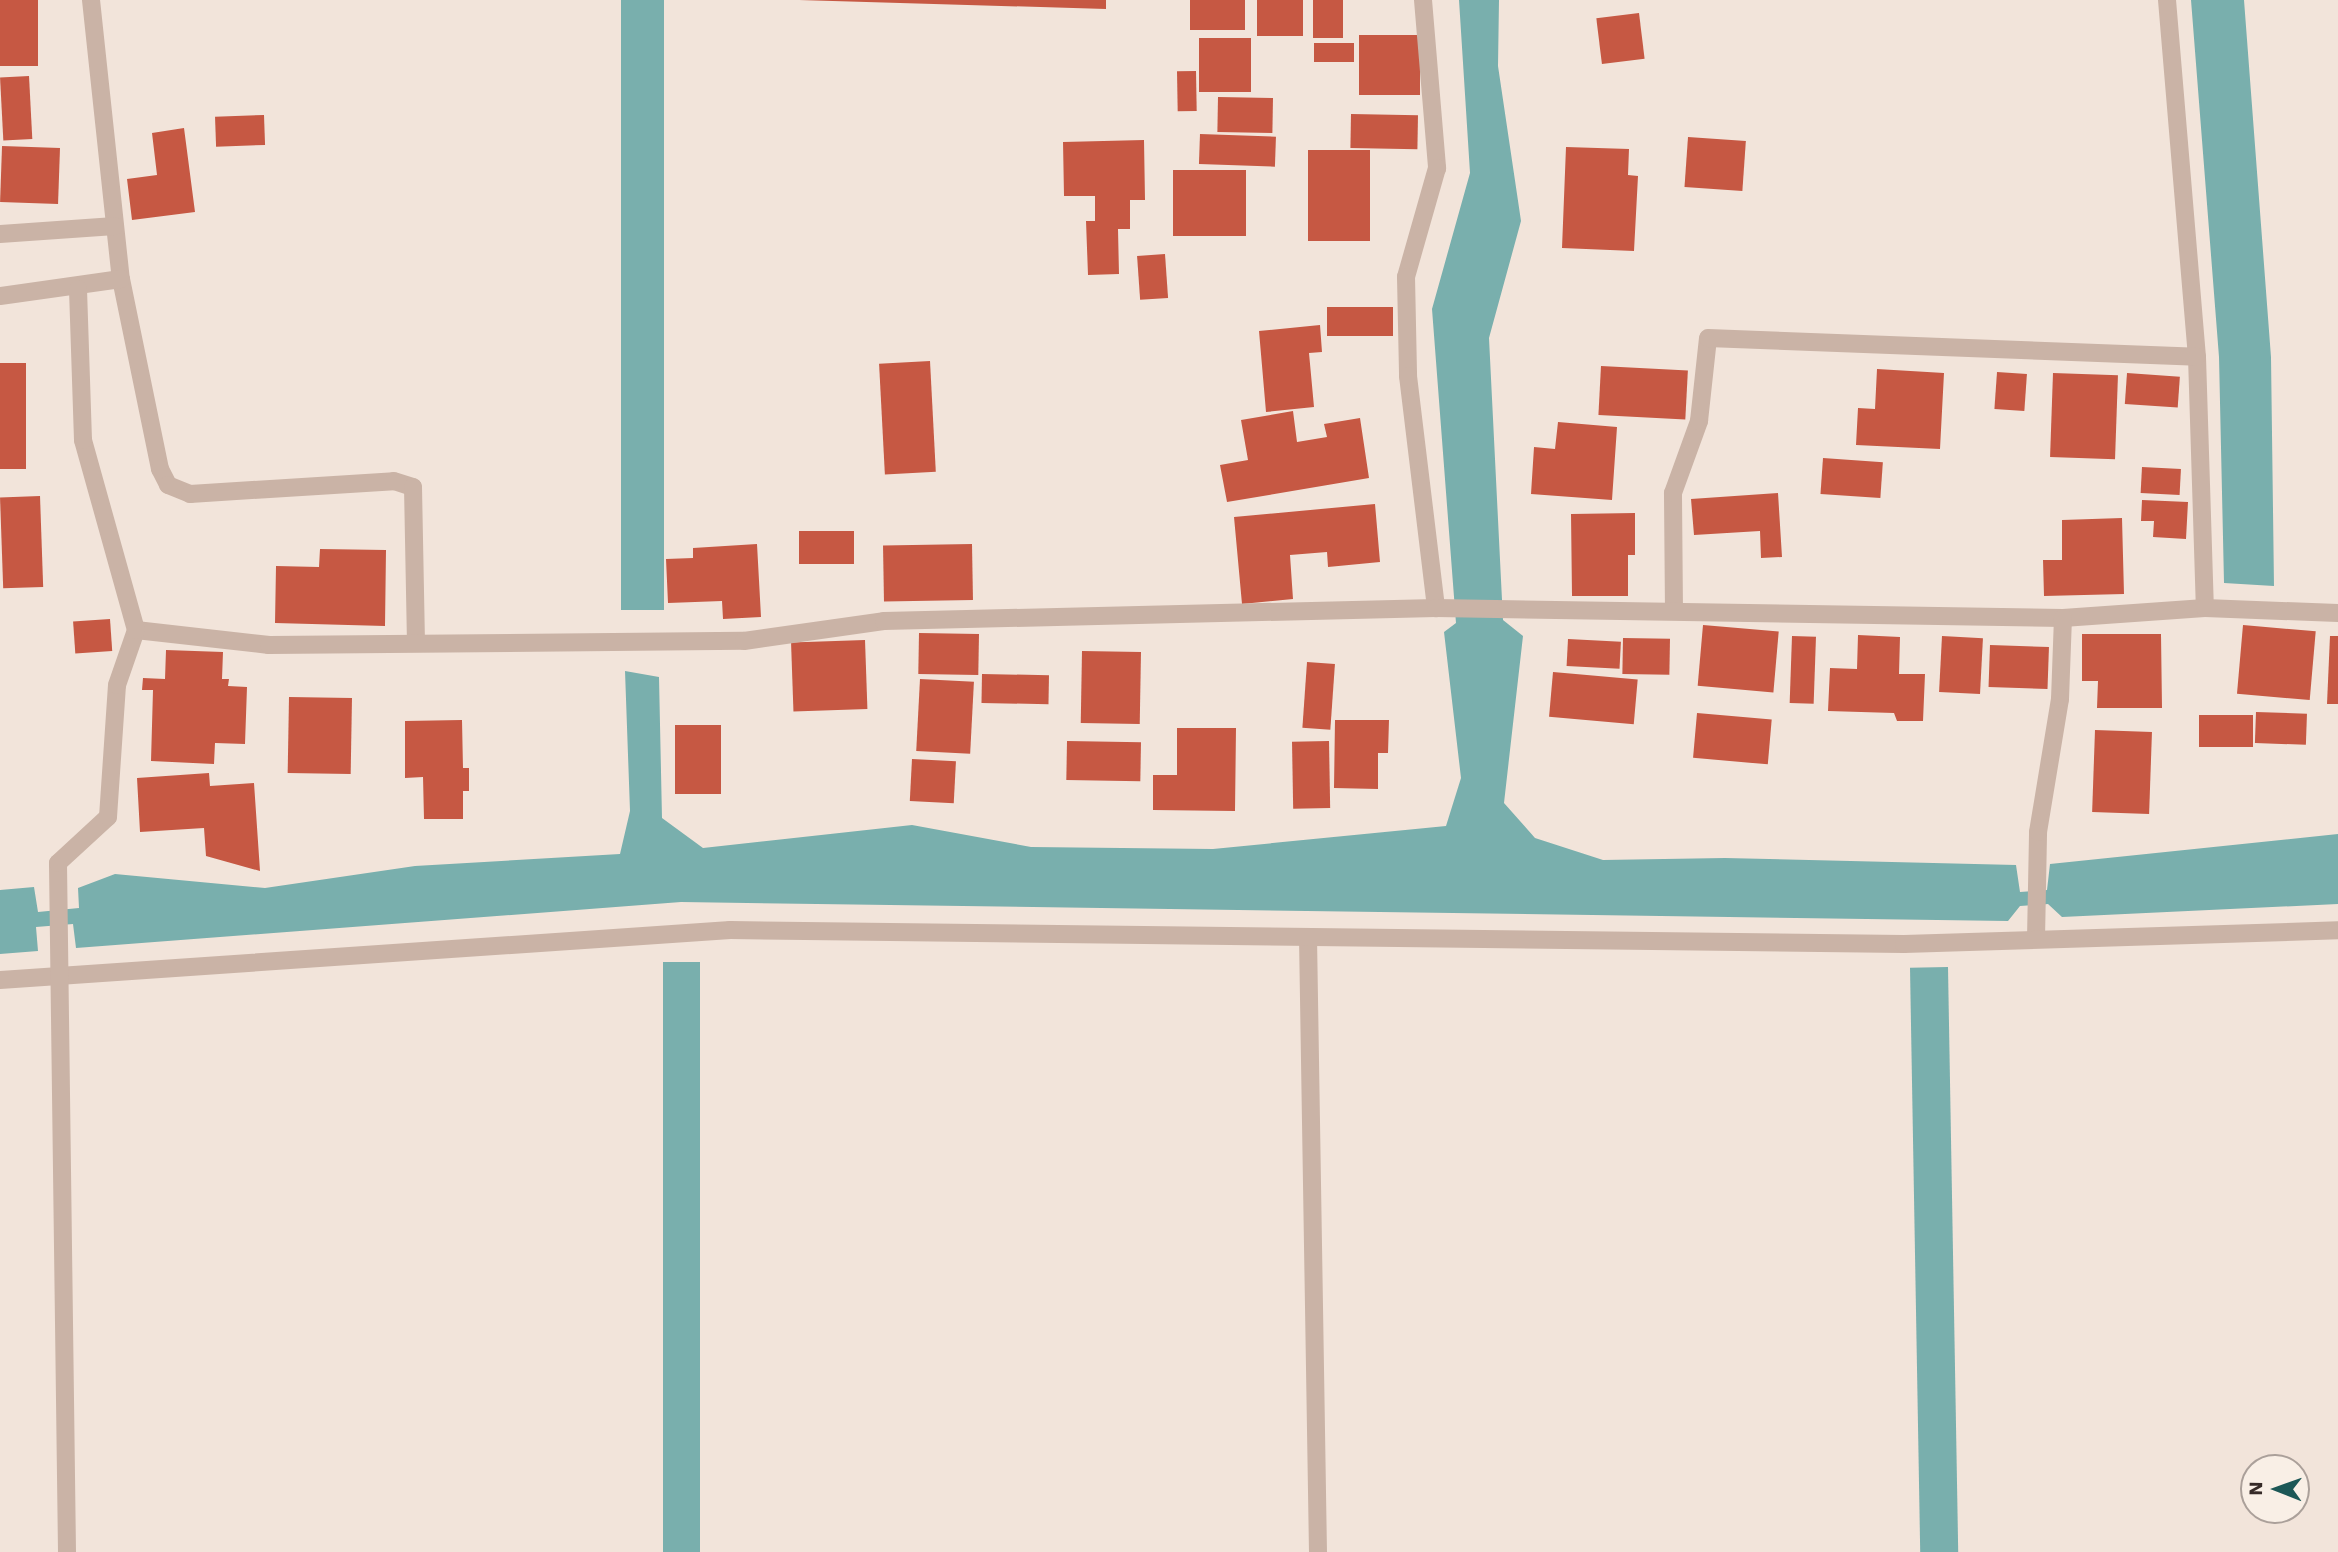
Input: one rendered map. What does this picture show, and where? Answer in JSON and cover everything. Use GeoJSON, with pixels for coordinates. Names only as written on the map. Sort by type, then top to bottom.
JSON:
{"type":"FeatureCollection","features":[{"type":"Feature","properties":{"kind":"street"},"geometry":{"type":"LineString","coordinates":[[91,0],[121,279],[160,469],[169,485],[190,494],[394,481],[413,487],[416,640]]}},
{"type":"Feature","properties":{"kind":"street"},"geometry":{"type":"LineString","coordinates":[[1423,0],[1437,168],[1406,277],[1408,376],[1441,608]]}},
{"type":"Feature","properties":{"kind":"street"},"geometry":{"type":"LineString","coordinates":[[2167,0],[2197,357],[2205,608]]}},
{"type":"Feature","properties":{"kind":"street"},"geometry":{"type":"LineString","coordinates":[[0,234],[114,226]]}},
{"type":"Feature","properties":{"kind":"street"},"geometry":{"type":"LineString","coordinates":[[0,296],[78,289],[121,279]]}},
{"type":"Feature","properties":{"kind":"street"},"geometry":{"type":"LineString","coordinates":[[67,1552],[58,863],[108,817],[117,685],[136,630],[83,440],[78,289]]}},
{"type":"Feature","properties":{"kind":"street"},"geometry":{"type":"LineString","coordinates":[[1674,611],[1673,493],[1699,421],[1708,338],[2197,357]]}},
{"type":"Feature","properties":{"kind":"street"},"geometry":{"type":"LineString","coordinates":[[136,630],[269,645],[416,640],[744,641],[884,621],[1441,608],[2063,618],[2205,608],[2338,613]]}},
{"type":"Feature","properties":{"kind":"street"},"geometry":{"type":"LineString","coordinates":[[2036,939],[2038,832],[2060,699],[2063,618]]}},
{"type":"Feature","properties":{"kind":"street"},"geometry":{"type":"LineString","coordinates":[[0,980],[730,930],[1890,944],[2338,930]]}},
{"type":"Feature","properties":{"kind":"street"},"geometry":{"type":"LineString","coordinates":[[1308,937],[1318,1552]]}},
{"type":"Feature","properties":{"kind":"water"},"geometry":{"type":"Polygon","coordinates":[[[621,0],[664,0],[664,610],[621,610],[621,0]]]}},
{"type":"Feature","properties":{"kind":"water"},"geometry":{"type":"Polygon","coordinates":[[[1459,0],[1499,0],[1498,66],[1521,221],[1489,338],[1503,620],[1523,636],[1504,803],[1535,838],[1603,860],[1725,858],[2016,865],[2020,892],[2047,890],[2050,864],[2338,834],[2338,904],[2062,917],[2048,904],[2020,906],[2008,921],[681,902],[76,948],[73,924],[36,927],[38,951],[0,954],[0,890],[34,887],[38,912],[79,908],[78,888],[115,874],[265,888],[415,866],[620,854],[630,811],[625,671],[659,677],[662,818],[703,848],[912,825],[1031,847],[1213,849],[1446,826],[1461,778],[1444,632],[1456,623],[1432,309],[1470,173],[1459,0]]]}},
{"type":"Feature","properties":{"kind":"water"},"geometry":{"type":"Polygon","coordinates":[[[2191,0],[2244,0],[2271,357],[2274,586],[2224,583],[2219,357],[2191,0]]]}},
{"type":"Feature","properties":{"kind":"water"},"geometry":{"type":"Polygon","coordinates":[[[663,962],[700,962],[700,1552],[663,1552],[663,962]]]}},
{"type":"Feature","properties":{"kind":"water"},"geometry":{"type":"Polygon","coordinates":[[[1948,967],[1958,1552],[1920,1552],[1910,968],[1948,967]]]}},
{"type":"Feature","properties":{"kind":"building"},"geometry":{"type":"Polygon","coordinates":[[[0,0],[38,0],[38,66],[0,66],[0,0]]]}},
{"type":"Feature","properties":{"kind":"building"},"geometry":{"type":"Polygon","coordinates":[[[799,0],[1106,0],[1106,9],[799,0]]]}},
{"type":"Feature","properties":{"kind":"building"},"geometry":{"type":"Polygon","coordinates":[[[1190,0],[1245,0],[1245,30],[1190,30],[1190,0]]]}},
{"type":"Feature","properties":{"kind":"building"},"geometry":{"type":"Polygon","coordinates":[[[1257,0],[1303,0],[1303,36],[1257,36],[1257,0]]]}},
{"type":"Feature","properties":{"kind":"building"},"geometry":{"type":"Polygon","coordinates":[[[1313,0],[1343,0],[1343,38],[1313,38],[1313,0]]]}},
{"type":"Feature","properties":{"kind":"building"},"geometry":{"type":"Polygon","coordinates":[[[1639,13],[1645,59],[1602,64],[1596,18],[1639,13]]]}},
{"type":"Feature","properties":{"kind":"building"},"geometry":{"type":"Polygon","coordinates":[[[1359,35],[1420,35],[1420,95],[1359,95],[1359,35]]]}},
{"type":"Feature","properties":{"kind":"building"},"geometry":{"type":"Polygon","coordinates":[[[1199,38],[1251,38],[1251,92],[1199,92],[1199,38]]]}},
{"type":"Feature","properties":{"kind":"building"},"geometry":{"type":"Polygon","coordinates":[[[1314,43],[1354,43],[1354,62],[1314,62],[1314,43]]]}},
{"type":"Feature","properties":{"kind":"building"},"geometry":{"type":"Polygon","coordinates":[[[1177,71],[1196,71],[1197,111],[1178,111],[1177,71]]]}},
{"type":"Feature","properties":{"kind":"building"},"geometry":{"type":"Polygon","coordinates":[[[29,76],[32,139],[3,140],[0,78],[29,76]]]}},
{"type":"Feature","properties":{"kind":"building"},"geometry":{"type":"Polygon","coordinates":[[[1218,97],[1273,98],[1272,133],[1217,132],[1218,97]]]}},
{"type":"Feature","properties":{"kind":"building"},"geometry":{"type":"Polygon","coordinates":[[[1351,114],[1418,115],[1417,149],[1350,148],[1351,114]]]}},
{"type":"Feature","properties":{"kind":"building"},"geometry":{"type":"Polygon","coordinates":[[[264,115],[265,145],[216,147],[215,117],[264,115]]]}},
{"type":"Feature","properties":{"kind":"building"},"geometry":{"type":"Polygon","coordinates":[[[184,128],[195,212],[132,220],[127,179],[157,175],[152,133],[184,128]]]}},
{"type":"Feature","properties":{"kind":"building"},"geometry":{"type":"Polygon","coordinates":[[[1200,134],[1276,137],[1275,167],[1199,164],[1200,134]]]}},
{"type":"Feature","properties":{"kind":"building"},"geometry":{"type":"Polygon","coordinates":[[[1688,137],[1746,141],[1742,191],[1685,187],[1688,137]]]}},
{"type":"Feature","properties":{"kind":"building"},"geometry":{"type":"Polygon","coordinates":[[[1144,140],[1145,200],[1130,200],[1130,229],[1118,229],[1119,274],[1088,275],[1086,221],[1095,221],[1095,196],[1064,196],[1063,142],[1144,140]]]}},
{"type":"Feature","properties":{"kind":"building"},"geometry":{"type":"Polygon","coordinates":[[[2,146],[60,148],[58,204],[0,202],[2,146]]]}},
{"type":"Feature","properties":{"kind":"building"},"geometry":{"type":"Polygon","coordinates":[[[1566,147],[1629,149],[1628,175],[1638,176],[1634,251],[1562,248],[1566,147]]]}},
{"type":"Feature","properties":{"kind":"building"},"geometry":{"type":"Polygon","coordinates":[[[1308,150],[1370,150],[1370,241],[1308,241],[1308,150]]]}},
{"type":"Feature","properties":{"kind":"building"},"geometry":{"type":"Polygon","coordinates":[[[1173,170],[1246,170],[1246,236],[1173,236],[1173,170]]]}},
{"type":"Feature","properties":{"kind":"building"},"geometry":{"type":"Polygon","coordinates":[[[1165,254],[1168,298],[1140,300],[1137,256],[1165,254]]]}},
{"type":"Feature","properties":{"kind":"building"},"geometry":{"type":"Polygon","coordinates":[[[1327,307],[1393,307],[1393,336],[1327,336],[1327,307]]]}},
{"type":"Feature","properties":{"kind":"building"},"geometry":{"type":"Polygon","coordinates":[[[1320,325],[1322,352],[1309,353],[1314,407],[1266,412],[1259,331],[1320,325]]]}},
{"type":"Feature","properties":{"kind":"building"},"geometry":{"type":"Polygon","coordinates":[[[930,361],[936,472],[885,475],[879,364],[930,361]]]}},
{"type":"Feature","properties":{"kind":"building"},"geometry":{"type":"Polygon","coordinates":[[[0,363],[26,363],[26,469],[0,469],[0,363]]]}},
{"type":"Feature","properties":{"kind":"building"},"geometry":{"type":"Polygon","coordinates":[[[1601,366],[1688,371],[1685,419],[1598,415],[1601,366]]]}},
{"type":"Feature","properties":{"kind":"building"},"geometry":{"type":"Polygon","coordinates":[[[1877,369],[1944,373],[1940,449],[1856,445],[1858,408],[1875,409],[1877,369]]]}},
{"type":"Feature","properties":{"kind":"building"},"geometry":{"type":"Polygon","coordinates":[[[1997,372],[2027,374],[2024,411],[1994,409],[1997,372]]]}},
{"type":"Feature","properties":{"kind":"building"},"geometry":{"type":"Polygon","coordinates":[[[2053,373],[2118,375],[2115,459],[2050,457],[2053,373]]]}},
{"type":"Feature","properties":{"kind":"building"},"geometry":{"type":"Polygon","coordinates":[[[2127,373],[2180,377],[2178,408],[2125,404],[2127,373]]]}},
{"type":"Feature","properties":{"kind":"building"},"geometry":{"type":"Polygon","coordinates":[[[1293,411],[1297,442],[1327,437],[1324,424],[1360,418],[1369,478],[1227,502],[1220,465],[1248,460],[1241,420],[1293,411]]]}},
{"type":"Feature","properties":{"kind":"building"},"geometry":{"type":"Polygon","coordinates":[[[1558,422],[1617,427],[1612,500],[1531,494],[1534,447],[1555,449],[1558,422]]]}},
{"type":"Feature","properties":{"kind":"building"},"geometry":{"type":"Polygon","coordinates":[[[1823,458],[1883,462],[1880,498],[1820,494],[1823,458]]]}},
{"type":"Feature","properties":{"kind":"building"},"geometry":{"type":"Polygon","coordinates":[[[2142,467],[2181,469],[2180,495],[2141,493],[2142,467]]]}},
{"type":"Feature","properties":{"kind":"building"},"geometry":{"type":"Polygon","coordinates":[[[1778,493],[1782,557],[1761,558],[1760,531],[1694,535],[1691,499],[1778,493]]]}},
{"type":"Feature","properties":{"kind":"building"},"geometry":{"type":"Polygon","coordinates":[[[40,496],[43,587],[3,588],[0,497],[40,496]]]}},
{"type":"Feature","properties":{"kind":"building"},"geometry":{"type":"Polygon","coordinates":[[[2142,500],[2188,502],[2186,539],[2153,537],[2154,521],[2141,521],[2142,500]]]}},
{"type":"Feature","properties":{"kind":"building"},"geometry":{"type":"Polygon","coordinates":[[[1375,504],[1380,562],[1328,567],[1327,552],[1290,555],[1293,599],[1242,604],[1234,517],[1375,504]]]}},
{"type":"Feature","properties":{"kind":"building"},"geometry":{"type":"Polygon","coordinates":[[[1635,513],[1635,555],[1628,555],[1628,596],[1572,596],[1571,514],[1635,513]]]}},
{"type":"Feature","properties":{"kind":"building"},"geometry":{"type":"Polygon","coordinates":[[[2122,518],[2124,594],[2044,596],[2043,560],[2062,560],[2062,520],[2122,518]]]}},
{"type":"Feature","properties":{"kind":"building"},"geometry":{"type":"Polygon","coordinates":[[[799,531],[854,531],[854,564],[799,564],[799,531]]]}},
{"type":"Feature","properties":{"kind":"building"},"geometry":{"type":"Polygon","coordinates":[[[757,544],[761,617],[723,619],[722,601],[668,603],[666,559],[693,558],[693,548],[757,544]]]}},
{"type":"Feature","properties":{"kind":"building"},"geometry":{"type":"Polygon","coordinates":[[[972,544],[973,600],[884,602],[883,546],[972,544]]]}},
{"type":"Feature","properties":{"kind":"building"},"geometry":{"type":"Polygon","coordinates":[[[320,549],[386,550],[385,626],[275,623],[276,566],[319,567],[320,549]]]}},
{"type":"Feature","properties":{"kind":"building"},"geometry":{"type":"Polygon","coordinates":[[[110,619],[112,651],[75,654],[73,622],[110,619]]]}},
{"type":"Feature","properties":{"kind":"building"},"geometry":{"type":"Polygon","coordinates":[[[1703,625],[1779,632],[1773,692],[1698,686],[1703,625]]]}},
{"type":"Feature","properties":{"kind":"building"},"geometry":{"type":"Polygon","coordinates":[[[2243,625],[2316,631],[2310,700],[2237,694],[2243,625]]]}},
{"type":"Feature","properties":{"kind":"building"},"geometry":{"type":"Polygon","coordinates":[[[919,633],[979,634],[978,675],[918,674],[919,633]]]}},
{"type":"Feature","properties":{"kind":"building"},"geometry":{"type":"Polygon","coordinates":[[[2082,634],[2161,634],[2162,708],[2097,708],[2098,681],[2082,681],[2082,634]]]}},
{"type":"Feature","properties":{"kind":"building"},"geometry":{"type":"Polygon","coordinates":[[[1858,635],[1900,637],[1899,674],[1925,674],[1923,721],[1897,721],[1894,713],[1828,711],[1830,668],[1857,669],[1858,635]]]}},
{"type":"Feature","properties":{"kind":"building"},"geometry":{"type":"Polygon","coordinates":[[[1792,636],[1816,637],[1814,704],[1790,703],[1792,636]]]}},
{"type":"Feature","properties":{"kind":"building"},"geometry":{"type":"Polygon","coordinates":[[[1942,636],[1983,638],[1980,694],[1939,692],[1942,636]]]}},
{"type":"Feature","properties":{"kind":"building"},"geometry":{"type":"Polygon","coordinates":[[[2330,636],[2338,636],[2338,704],[2327,704],[2330,636]]]}},
{"type":"Feature","properties":{"kind":"building"},"geometry":{"type":"Polygon","coordinates":[[[1623,638],[1670,639],[1669,675],[1622,674],[1623,638]]]}},
{"type":"Feature","properties":{"kind":"building"},"geometry":{"type":"Polygon","coordinates":[[[1568,639],[1621,642],[1620,669],[1567,666],[1568,639]]]}},
{"type":"Feature","properties":{"kind":"building"},"geometry":{"type":"Polygon","coordinates":[[[865,640],[867,709],[793,712],[791,643],[865,640]]]}},
{"type":"Feature","properties":{"kind":"building"},"geometry":{"type":"Polygon","coordinates":[[[1990,645],[2049,647],[2047,689],[1989,687],[1990,645]]]}},
{"type":"Feature","properties":{"kind":"building"},"geometry":{"type":"Polygon","coordinates":[[[166,650],[223,652],[222,679],[229,679],[228,686],[247,687],[245,744],[215,743],[214,764],[151,761],[153,690],[142,690],[143,678],[165,679],[166,650]]]}},
{"type":"Feature","properties":{"kind":"building"},"geometry":{"type":"Polygon","coordinates":[[[1082,651],[1141,652],[1140,724],[1081,723],[1082,651]]]}},
{"type":"Feature","properties":{"kind":"building"},"geometry":{"type":"Polygon","coordinates":[[[1307,662],[1335,664],[1330,730],[1302,728],[1307,662]]]}},
{"type":"Feature","properties":{"kind":"building"},"geometry":{"type":"Polygon","coordinates":[[[1553,672],[1638,679],[1634,724],[1549,717],[1553,672]]]}},
{"type":"Feature","properties":{"kind":"building"},"geometry":{"type":"Polygon","coordinates":[[[982,674],[1049,675],[1048,704],[981,703],[982,674]]]}},
{"type":"Feature","properties":{"kind":"building"},"geometry":{"type":"Polygon","coordinates":[[[920,679],[974,682],[970,754],[916,751],[920,679]]]}},
{"type":"Feature","properties":{"kind":"building"},"geometry":{"type":"Polygon","coordinates":[[[289,697],[352,698],[351,774],[288,773],[289,697]]]}},
{"type":"Feature","properties":{"kind":"building"},"geometry":{"type":"Polygon","coordinates":[[[2256,712],[2307,714],[2306,745],[2255,743],[2256,712]]]}},
{"type":"Feature","properties":{"kind":"building"},"geometry":{"type":"Polygon","coordinates":[[[1697,713],[1772,720],[1768,764],[1693,758],[1697,713]]]}},
{"type":"Feature","properties":{"kind":"building"},"geometry":{"type":"Polygon","coordinates":[[[2199,715],[2253,715],[2253,747],[2199,747],[2199,715]]]}},
{"type":"Feature","properties":{"kind":"building"},"geometry":{"type":"Polygon","coordinates":[[[462,720],[463,768],[469,768],[469,791],[463,791],[463,819],[424,819],[423,777],[405,778],[405,721],[462,720]]]}},
{"type":"Feature","properties":{"kind":"building"},"geometry":{"type":"Polygon","coordinates":[[[1335,720],[1389,720],[1388,753],[1378,753],[1378,789],[1334,788],[1335,720]]]}},
{"type":"Feature","properties":{"kind":"building"},"geometry":{"type":"Polygon","coordinates":[[[675,725],[721,725],[721,794],[675,794],[675,725]]]}},
{"type":"Feature","properties":{"kind":"building"},"geometry":{"type":"Polygon","coordinates":[[[1177,728],[1236,728],[1235,811],[1153,810],[1153,775],[1177,775],[1177,728]]]}},
{"type":"Feature","properties":{"kind":"building"},"geometry":{"type":"Polygon","coordinates":[[[2095,730],[2152,732],[2149,814],[2092,812],[2095,730]]]}},
{"type":"Feature","properties":{"kind":"building"},"geometry":{"type":"Polygon","coordinates":[[[1067,741],[1141,742],[1140,781],[1066,780],[1067,741]]]}},
{"type":"Feature","properties":{"kind":"building"},"geometry":{"type":"Polygon","coordinates":[[[1329,741],[1330,808],[1293,809],[1292,742],[1329,741]]]}},
{"type":"Feature","properties":{"kind":"building"},"geometry":{"type":"Polygon","coordinates":[[[912,759],[956,761],[954,803],[910,801],[912,759]]]}},
{"type":"Feature","properties":{"kind":"building"},"geometry":{"type":"Polygon","coordinates":[[[209,773],[210,786],[254,783],[260,871],[206,856],[204,828],[140,832],[137,778],[209,773]]]}}]}
